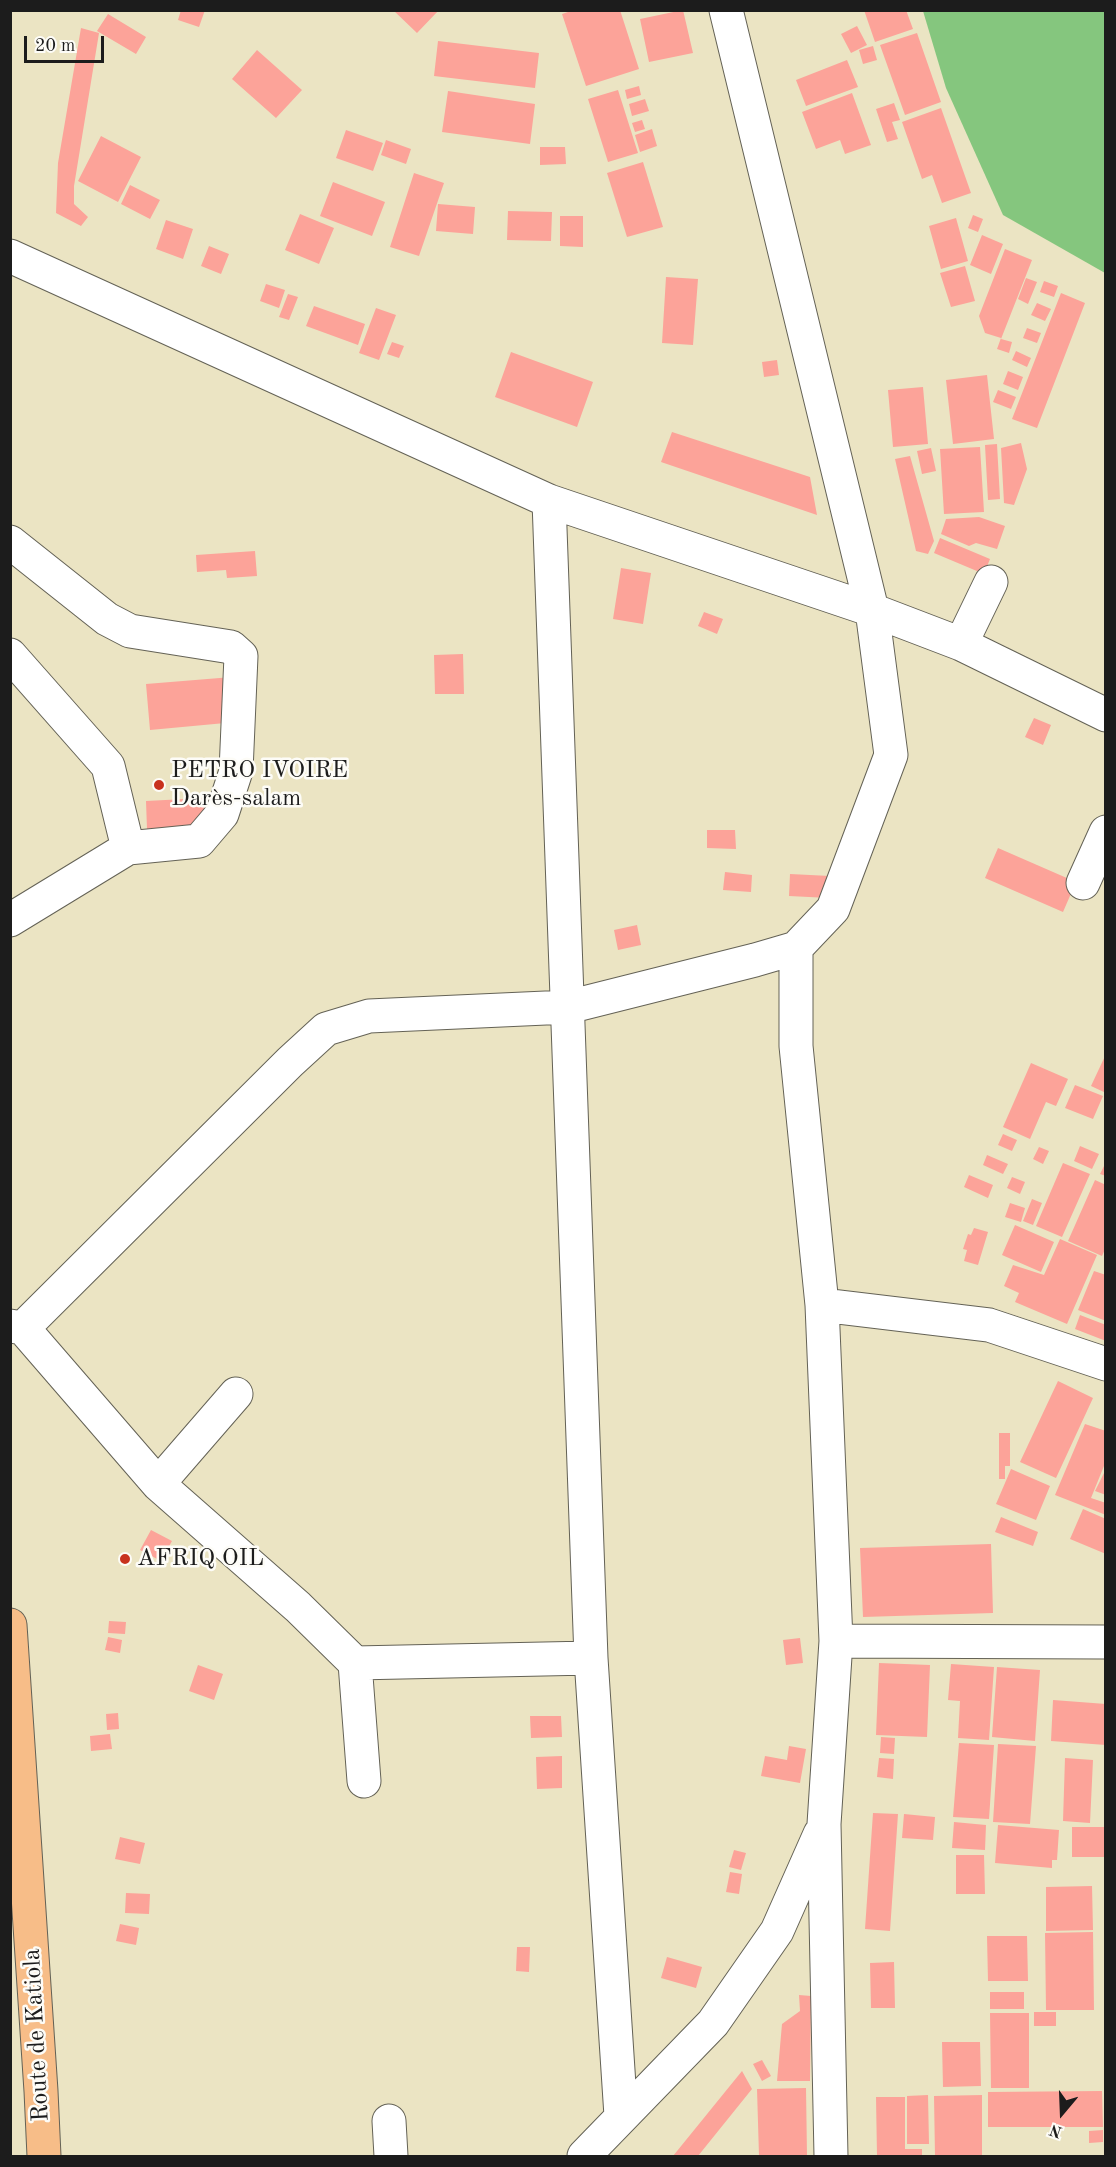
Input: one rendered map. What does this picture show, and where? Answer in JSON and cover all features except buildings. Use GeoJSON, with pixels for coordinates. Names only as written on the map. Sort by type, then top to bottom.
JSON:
{"type":"FeatureCollection","features":[{"type":"Feature","properties":{"kind":"highway","name":"Route de Katiola"},"geometry":{"type":"LineString","coordinates":[[10,1625],[44,2157]]}},
{"type":"Feature","properties":{"kind":"street"},"geometry":{"type":"LineString","coordinates":[[364,1781],[355,1663],[298,1607],[158,1484],[17,1327],[326,1029],[369,1016],[568,1007],[796,948],[833,909],[891,755],[872,610],[726,10]]}},
{"type":"Feature","properties":{"kind":"street"},"geometry":{"type":"LineString","coordinates":[[10,256],[549,501],[872,610],[961,644],[1103,708]]}},
{"type":"Feature","properties":{"kind":"street"},"geometry":{"type":"LineString","coordinates":[[549,501],[591,1658],[621,2116]]}},
{"type":"Feature","properties":{"kind":"street"},"geometry":{"type":"LineString","coordinates":[[10,542],[107,619],[130,631],[231,647],[241,657],[236,771],[222,814],[199,841],[128,848],[10,920]]}},
{"type":"Feature","properties":{"kind":"street"},"geometry":{"type":"LineString","coordinates":[[961,644],[991,582]]}},
{"type":"Feature","properties":{"kind":"street"},"geometry":{"type":"LineString","coordinates":[[10,655],[108,766],[128,848]]}},
{"type":"Feature","properties":{"kind":"street"},"geometry":{"type":"LineString","coordinates":[[1083,883],[1106,832]]}},
{"type":"Feature","properties":{"kind":"street"},"geometry":{"type":"LineString","coordinates":[[796,948],[796,1046],[822,1305],[836,1641],[824,1824],[831,2157]]}},
{"type":"Feature","properties":{"kind":"street"},"geometry":{"type":"LineString","coordinates":[[822,1305],[989,1325],[1106,1365]]}},
{"type":"Feature","properties":{"kind":"street"},"geometry":{"type":"LineString","coordinates":[[158,1484],[236,1394]]}},
{"type":"Feature","properties":{"kind":"street"},"geometry":{"type":"LineString","coordinates":[[836,1641],[1106,1642]]}},
{"type":"Feature","properties":{"kind":"street"},"geometry":{"type":"LineString","coordinates":[[355,1663],[591,1658]]}},
{"type":"Feature","properties":{"kind":"street"},"geometry":{"type":"LineString","coordinates":[[584,2157],[713,2023],[777,1931],[824,1824]]}},
{"type":"Feature","properties":{"kind":"street"},"geometry":{"type":"LineString","coordinates":[[389,2121],[391,2157]]}},
{"type":"Feature","properties":{"kind":"green space"},"geometry":{"type":"Polygon","coordinates":[[[923,11],[1105,11],[1105,273],[1003,215],[946,88],[923,11]]]}},
{"type":"Feature","properties":{"kind":"place","name":"PETRO IVOIRE Darès-salam"},"geometry":{"type":"Point","coordinates":[159,785]}},
{"type":"Feature","properties":{"kind":"place","name":"AFRIQ OIL"},"geometry":{"type":"Point","coordinates":[125,1559]}}]}
